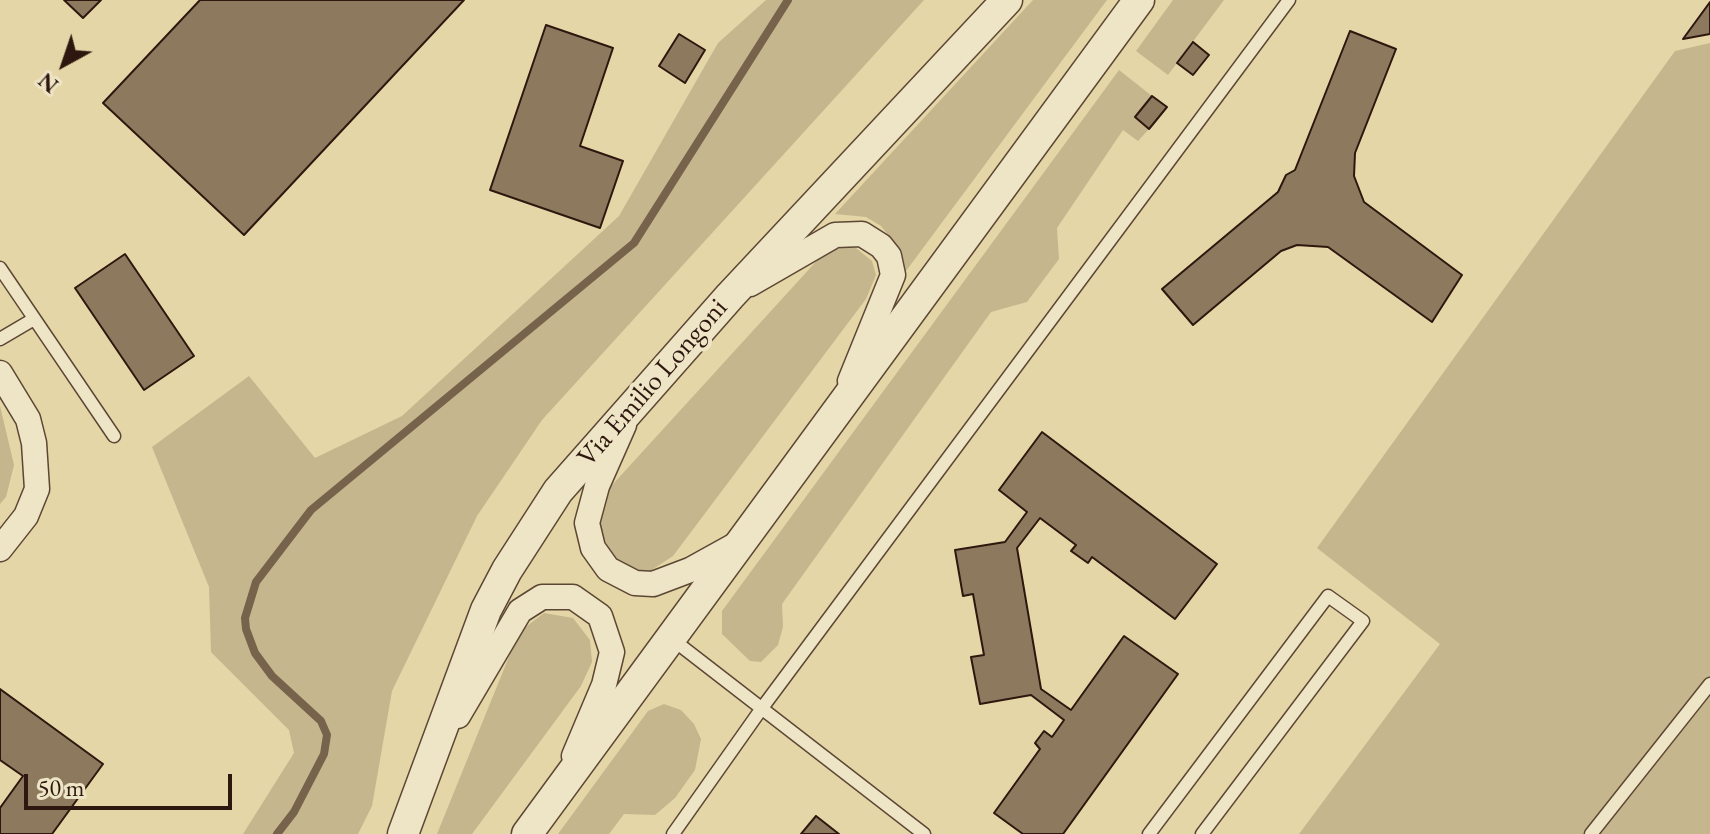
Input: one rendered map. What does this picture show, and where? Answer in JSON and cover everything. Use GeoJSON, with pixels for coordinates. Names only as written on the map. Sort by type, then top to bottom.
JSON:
{"type":"FeatureCollection","features":[{"type":"Feature","properties":{"kind":"street","name":"Via Emilio Longoni"},"geometry":{"type":"LineString","coordinates":[[403,834],[466,657],[507,570],[558,491],[730,296],[1007,0]]}},
{"type":"Feature","properties":{"kind":"street"},"geometry":{"type":"LineString","coordinates":[[527,834],[841,402],[1139,0]]}},
{"type":"Feature","properties":{"kind":"street"},"geometry":{"type":"LineString","coordinates":[[730,296],[835,235],[862,234],[881,246],[889,256],[893,275],[841,402]]}},
{"type":"Feature","properties":{"kind":"street"},"geometry":{"type":"LineString","coordinates":[[0,373],[28,419],[34,443],[37,489],[26,516],[0,549]]}},
{"type":"Feature","properties":{"kind":"street"},"geometry":{"type":"LineString","coordinates":[[631,408],[590,509],[589,538],[599,558],[619,576],[635,583],[653,584],[690,570],[737,544]]}},
{"type":"Feature","properties":{"kind":"street"},"geometry":{"type":"LineString","coordinates":[[416,794],[504,632],[531,603],[558,594],[573,597],[593,608],[605,625],[612,652],[604,685],[561,788]]}},
{"type":"Feature","properties":{"kind":"lane"},"geometry":{"type":"LineString","coordinates":[[673,834],[762,708],[1289,0]]}},
{"type":"Feature","properties":{"kind":"lane"},"geometry":{"type":"LineString","coordinates":[[0,268],[114,436]]}},
{"type":"Feature","properties":{"kind":"lane"},"geometry":{"type":"LineString","coordinates":[[0,339],[34,319]]}},
{"type":"Feature","properties":{"kind":"lane"},"geometry":{"type":"LineString","coordinates":[[1149,834],[1328,596],[1363,621],[1202,834]]}},
{"type":"Feature","properties":{"kind":"lane"},"geometry":{"type":"LineString","coordinates":[[669,638],[924,834]]}},
{"type":"Feature","properties":{"kind":"lane"},"geometry":{"type":"LineString","coordinates":[[1591,834],[1710,684]]}},
{"type":"Feature","properties":{"kind":"shaded area"},"geometry":{"type":"Polygon","coordinates":[[[766,0],[924,0],[542,420],[477,516],[392,691],[372,806],[358,834],[243,834],[294,753],[289,730],[211,652],[209,587],[152,447],[249,376],[315,458],[402,416],[619,216],[718,43],[766,0]]]}},
{"type":"Feature","properties":{"kind":"shaded area"},"geometry":{"type":"Polygon","coordinates":[[[1033,0],[1107,0],[906,271],[902,253],[881,226],[866,217],[835,214],[1033,0]]]}},
{"type":"Feature","properties":{"kind":"shaded area"},"geometry":{"type":"Polygon","coordinates":[[[1173,0],[1224,0],[1168,75],[1136,51],[1173,0]]]}},
{"type":"Feature","properties":{"kind":"shaded area"},"geometry":{"type":"Polygon","coordinates":[[[1710,43],[1710,834],[1299,834],[1440,644],[1317,548],[1675,51],[1710,43]]]}},
{"type":"Feature","properties":{"kind":"shaded area"},"geometry":{"type":"Polygon","coordinates":[[[1119,70],[1152,96],[1136,117],[1149,129],[1138,141],[1123,130],[1057,228],[1059,259],[1027,302],[991,312],[782,604],[783,627],[778,645],[761,662],[750,661],[722,634],[722,611],[1119,70]]]}},
{"type":"Feature","properties":{"kind":"shaded area"},"geometry":{"type":"Polygon","coordinates":[[[840,246],[856,248],[872,261],[876,275],[866,299],[673,556],[647,573],[630,572],[600,552],[596,508],[603,495],[822,255],[840,246]]]}},
{"type":"Feature","properties":{"kind":"shaded area"},"geometry":{"type":"Polygon","coordinates":[[[0,406],[14,465],[6,497],[0,504],[0,406]]]}},
{"type":"Feature","properties":{"kind":"shaded area"},"geometry":{"type":"Polygon","coordinates":[[[544,613],[573,618],[590,640],[592,662],[581,686],[472,834],[437,834],[519,632],[544,613]]]}},
{"type":"Feature","properties":{"kind":"shaded area"},"geometry":{"type":"Polygon","coordinates":[[[664,704],[681,710],[694,724],[701,739],[695,770],[675,798],[655,815],[624,814],[609,834],[558,834],[648,711],[664,704]]]}},
{"type":"Feature","properties":{"kind":"building"},"geometry":{"type":"Polygon","coordinates":[[[64,0],[101,0],[83,18],[64,0]]]}},
{"type":"Feature","properties":{"kind":"building"},"geometry":{"type":"Polygon","coordinates":[[[200,0],[464,0],[244,235],[103,103],[200,0]]]}},
{"type":"Feature","properties":{"kind":"building"},"geometry":{"type":"Polygon","coordinates":[[[1710,2],[1710,34],[1683,39],[1710,2]]]}},
{"type":"Feature","properties":{"kind":"building"},"geometry":{"type":"Polygon","coordinates":[[[546,25],[613,48],[580,146],[623,161],[600,228],[490,190],[546,25]]]}},
{"type":"Feature","properties":{"kind":"building"},"geometry":{"type":"Polygon","coordinates":[[[1350,31],[1396,49],[1355,153],[1354,176],[1364,202],[1462,275],[1432,322],[1328,247],[1297,245],[1281,251],[1193,325],[1162,289],[1278,192],[1286,175],[1295,170],[1350,31]]]}},
{"type":"Feature","properties":{"kind":"building"},"geometry":{"type":"Polygon","coordinates":[[[679,34],[705,50],[685,83],[659,66],[679,34]]]}},
{"type":"Feature","properties":{"kind":"building"},"geometry":{"type":"Polygon","coordinates":[[[1193,42],[1209,55],[1193,75],[1177,63],[1193,42]]]}},
{"type":"Feature","properties":{"kind":"building"},"geometry":{"type":"Polygon","coordinates":[[[1152,96],[1167,107],[1149,129],[1135,117],[1152,96]]]}},
{"type":"Feature","properties":{"kind":"building"},"geometry":{"type":"Polygon","coordinates":[[[125,254],[194,356],[144,390],[75,288],[125,254]]]}},
{"type":"Feature","properties":{"kind":"building"},"geometry":{"type":"Polygon","coordinates":[[[1042,432],[1217,564],[1175,619],[1092,557],[1088,563],[1071,551],[1076,545],[1040,518],[1017,548],[1041,689],[1071,710],[1124,636],[1178,674],[1063,834],[1023,834],[994,813],[1040,749],[1035,743],[1044,731],[1052,737],[1064,720],[1031,695],[980,704],[971,657],[984,655],[973,594],[963,596],[955,550],[1005,542],[1027,512],[999,490],[1042,432]]]}},
{"type":"Feature","properties":{"kind":"building"},"geometry":{"type":"Polygon","coordinates":[[[0,689],[103,764],[52,834],[0,834],[0,808],[23,776],[0,760],[0,689]]]}},
{"type":"Feature","properties":{"kind":"building"},"geometry":{"type":"Polygon","coordinates":[[[816,816],[839,834],[801,834],[816,816]]]}},
{"type":"Feature","properties":{"kind":"waterway"},"geometry":{"type":"LineString","coordinates":[[277,834],[294,812],[324,754],[327,735],[321,721],[272,676],[255,653],[245,618],[256,582],[311,510],[634,243],[788,0]]}}]}
